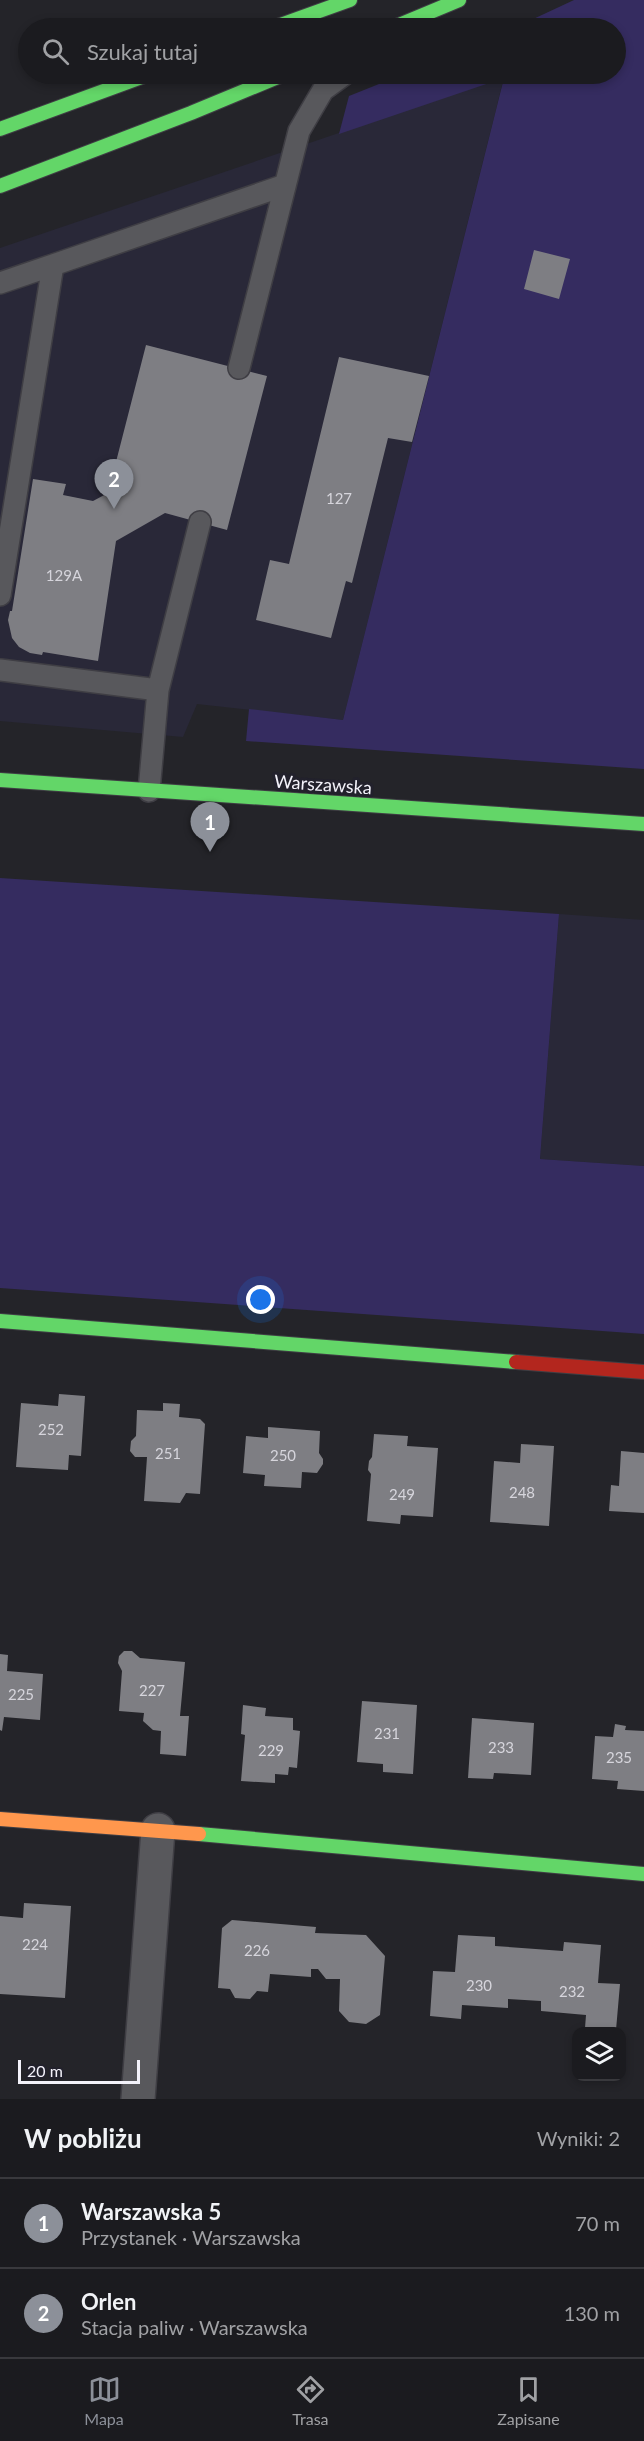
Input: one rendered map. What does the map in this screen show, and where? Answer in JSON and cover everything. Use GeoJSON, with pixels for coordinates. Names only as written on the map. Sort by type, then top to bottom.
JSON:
{"type":"FeatureCollection","features":[{"type":"Feature","properties":{"kind":"street"},"geometry":{"type":"LineString","coordinates":[[300,18],[350,0]]}},
{"type":"Feature","properties":{"kind":"street"},"geometry":{"type":"LineString","coordinates":[[417,18],[459,0]]}},
{"type":"Feature","properties":{"kind":"street"},"geometry":{"type":"LineString","coordinates":[[0,129],[123,84]]}},
{"type":"Feature","properties":{"kind":"street"},"geometry":{"type":"LineString","coordinates":[[0,186],[261,84]]}},
{"type":"Feature","properties":{"kind":"street","name":"Warszawska"},"geometry":{"type":"LineString","coordinates":[[0,780],[644,824]]}},
{"type":"Feature","properties":{"kind":"street"},"geometry":{"type":"LineString","coordinates":[[0,1321],[644,1372]]}},
{"type":"Feature","properties":{"kind":"street"},"geometry":{"type":"LineString","coordinates":[[0,1819],[158,1830],[644,1874]]}},
{"type":"Feature","properties":{"kind":"street"},"geometry":{"type":"LineString","coordinates":[[138,2099],[158,1830]]}},
{"type":"Feature","properties":{"kind":"lane"},"geometry":{"type":"LineString","coordinates":[[239,368],[299,131],[323,90],[331,84]]}},
{"type":"Feature","properties":{"kind":"lane"},"geometry":{"type":"LineString","coordinates":[[0,283],[285,185]]}},
{"type":"Feature","properties":{"kind":"lane"},"geometry":{"type":"LineString","coordinates":[[0,595],[53,265]]}},
{"type":"Feature","properties":{"kind":"lane"},"geometry":{"type":"LineString","coordinates":[[149,791],[158,690],[200,522]]}},
{"type":"Feature","properties":{"kind":"lane"},"geometry":{"type":"LineString","coordinates":[[0,670],[158,690]]}},
{"type":"Feature","properties":{"kind":"shaded area"},"geometry":{"type":"Polygon","coordinates":[[[574,0],[644,0],[644,769],[246,741],[249,709],[343,720],[502,84],[626,84],[626,18],[535,18],[574,0]]]}},
{"type":"Feature","properties":{"kind":"shaded area"},"geometry":{"type":"Polygon","coordinates":[[[379,84],[486,84],[339,134],[349,96],[379,84]]]}},
{"type":"Feature","properties":{"kind":"shaded area"},"geometry":{"type":"Polygon","coordinates":[[[483,84],[502,84],[343,720],[197,704],[183,737],[0,721],[0,248],[483,84]]]}},
{"type":"Feature","properties":{"kind":"shaded area"},"geometry":{"type":"Polygon","coordinates":[[[0,878],[559,914],[540,1159],[644,1166],[644,1334],[0,1288],[0,878]]]}},
{"type":"Feature","properties":{"kind":"shaded area"},"geometry":{"type":"Polygon","coordinates":[[[559,914],[644,920],[644,1166],[540,1159],[559,914]]]}},
{"type":"Feature","properties":{"kind":"building"},"geometry":{"type":"Polygon","coordinates":[[[534,250],[570,259],[559,299],[524,289],[534,250]]]}},
{"type":"Feature","properties":{"kind":"building"},"geometry":{"type":"Polygon","coordinates":[[[146,345],[267,376],[227,530],[165,513],[116,541],[98,661],[43,652],[42,655],[30,653],[19,647],[12,638],[8,620],[10,611],[12,611],[33,479],[66,484],[63,495],[93,501],[108,493],[146,345]]]}},
{"type":"Feature","properties":{"kind":"building"},"geometry":{"type":"Polygon","coordinates":[[[339,357],[429,376],[412,442],[388,438],[352,583],[346,581],[331,638],[256,620],[270,560],[289,564],[339,357]]]}},
{"type":"Feature","properties":{"kind":"building"},"geometry":{"type":"Polygon","coordinates":[[[59,1394],[85,1396],[81,1456],[69,1455],[68,1470],[16,1467],[21,1403],[58,1406],[59,1394]]]}},
{"type":"Feature","properties":{"kind":"building"},"geometry":{"type":"Polygon","coordinates":[[[163,1403],[180,1404],[179,1417],[200,1419],[205,1424],[200,1494],[186,1493],[180,1503],[144,1501],[147,1457],[135,1457],[130,1451],[131,1441],[136,1436],[137,1410],[163,1411],[163,1403]]]}},
{"type":"Feature","properties":{"kind":"building"},"geometry":{"type":"Polygon","coordinates":[[[268,1427],[320,1431],[319,1453],[323,1464],[317,1473],[302,1472],[301,1488],[264,1486],[265,1475],[243,1473],[246,1436],[268,1438],[268,1427]]]}},
{"type":"Feature","properties":{"kind":"building"},"geometry":{"type":"Polygon","coordinates":[[[374,1434],[408,1436],[407,1446],[438,1448],[433,1517],[401,1515],[400,1524],[367,1521],[371,1474],[368,1470],[372,1457],[374,1434]]]}},
{"type":"Feature","properties":{"kind":"building"},"geometry":{"type":"Polygon","coordinates":[[[521,1444],[554,1446],[549,1526],[490,1522],[494,1461],[520,1463],[521,1444]]]}},
{"type":"Feature","properties":{"kind":"building"},"geometry":{"type":"Polygon","coordinates":[[[621,1451],[644,1453],[644,1513],[609,1511],[611,1485],[619,1486],[621,1451]]]}},
{"type":"Feature","properties":{"kind":"building"},"geometry":{"type":"Polygon","coordinates":[[[124,1651],[132,1651],[140,1658],[185,1662],[180,1716],[189,1716],[186,1756],[160,1754],[161,1731],[153,1730],[143,1721],[144,1713],[119,1711],[122,1671],[118,1663],[119,1656],[124,1651]]]}},
{"type":"Feature","properties":{"kind":"building"},"geometry":{"type":"Polygon","coordinates":[[[0,1654],[8,1655],[7,1671],[43,1674],[40,1720],[4,1717],[2,1731],[0,1730],[0,1654]]]}},
{"type":"Feature","properties":{"kind":"building"},"geometry":{"type":"Polygon","coordinates":[[[362,1701],[417,1705],[413,1774],[383,1772],[383,1764],[357,1762],[362,1701]]]}},
{"type":"Feature","properties":{"kind":"building"},"geometry":{"type":"Polygon","coordinates":[[[243,1705],[266,1708],[265,1716],[293,1718],[293,1730],[300,1731],[297,1768],[289,1767],[288,1775],[275,1774],[275,1783],[241,1781],[245,1735],[241,1734],[243,1705]]]}},
{"type":"Feature","properties":{"kind":"building"},"geometry":{"type":"Polygon","coordinates":[[[472,1718],[534,1723],[531,1775],[494,1773],[493,1779],[468,1778],[472,1718]]]}},
{"type":"Feature","properties":{"kind":"building"},"geometry":{"type":"Polygon","coordinates":[[[615,1724],[626,1726],[625,1730],[644,1731],[644,1791],[617,1789],[618,1781],[592,1779],[595,1736],[613,1737],[615,1724]]]}},
{"type":"Feature","properties":{"kind":"building"},"geometry":{"type":"Polygon","coordinates":[[[24,1903],[71,1906],[65,1998],[0,1994],[0,1916],[23,1918],[24,1903]]]}},
{"type":"Feature","properties":{"kind":"building"},"geometry":{"type":"Polygon","coordinates":[[[232,1920],[316,1927],[315,1933],[366,1935],[385,1956],[380,2015],[366,2024],[349,2022],[339,2011],[340,1979],[326,1979],[318,1969],[311,1969],[311,1977],[270,1974],[268,1992],[257,1991],[250,1999],[235,1998],[230,1989],[218,1988],[222,1928],[232,1920]]]}},
{"type":"Feature","properties":{"kind":"building"},"geometry":{"type":"Polygon","coordinates":[[[458,1935],[495,1937],[495,1946],[563,1951],[564,1942],[601,1945],[598,1983],[620,1984],[616,2027],[585,2027],[586,2015],[541,2011],[541,2001],[508,1999],[508,2008],[462,2005],[461,2019],[430,2016],[433,1971],[455,1972],[458,1935]]]}},
{"type":"Feature","properties":{"kind":"traffic: fast"},"geometry":{"type":"LineString","coordinates":[[300,18],[350,0]]}},
{"type":"Feature","properties":{"kind":"traffic: fast"},"geometry":{"type":"LineString","coordinates":[[416,18],[459,0]]}},
{"type":"Feature","properties":{"kind":"traffic: fast"},"geometry":{"type":"LineString","coordinates":[[0,129],[123,84]]}},
{"type":"Feature","properties":{"kind":"traffic: fast"},"geometry":{"type":"LineString","coordinates":[[0,186],[261,84]]}},
{"type":"Feature","properties":{"kind":"traffic: fast"},"geometry":{"type":"LineString","coordinates":[[0,780],[644,824]]}},
{"type":"Feature","properties":{"kind":"traffic: fast"},"geometry":{"type":"LineString","coordinates":[[0,1321],[516,1362]]}},
{"type":"Feature","properties":{"kind":"traffic: fast"},"geometry":{"type":"LineString","coordinates":[[199,1834],[644,1874]]}},
{"type":"Feature","properties":{"kind":"traffic: slow"},"geometry":{"type":"LineString","coordinates":[[0,1819],[199,1834]]}},
{"type":"Feature","properties":{"kind":"traffic: jam"},"geometry":{"type":"LineString","coordinates":[[516,1362],[644,1372]]}},
{"type":"Feature","properties":{"kind":"place","name":"Orlen"},"geometry":{"type":"Point","coordinates":[114,509]}},
{"type":"Feature","properties":{"kind":"place","name":"Warszawska 5"},"geometry":{"type":"Point","coordinates":[210,852]}}]}
